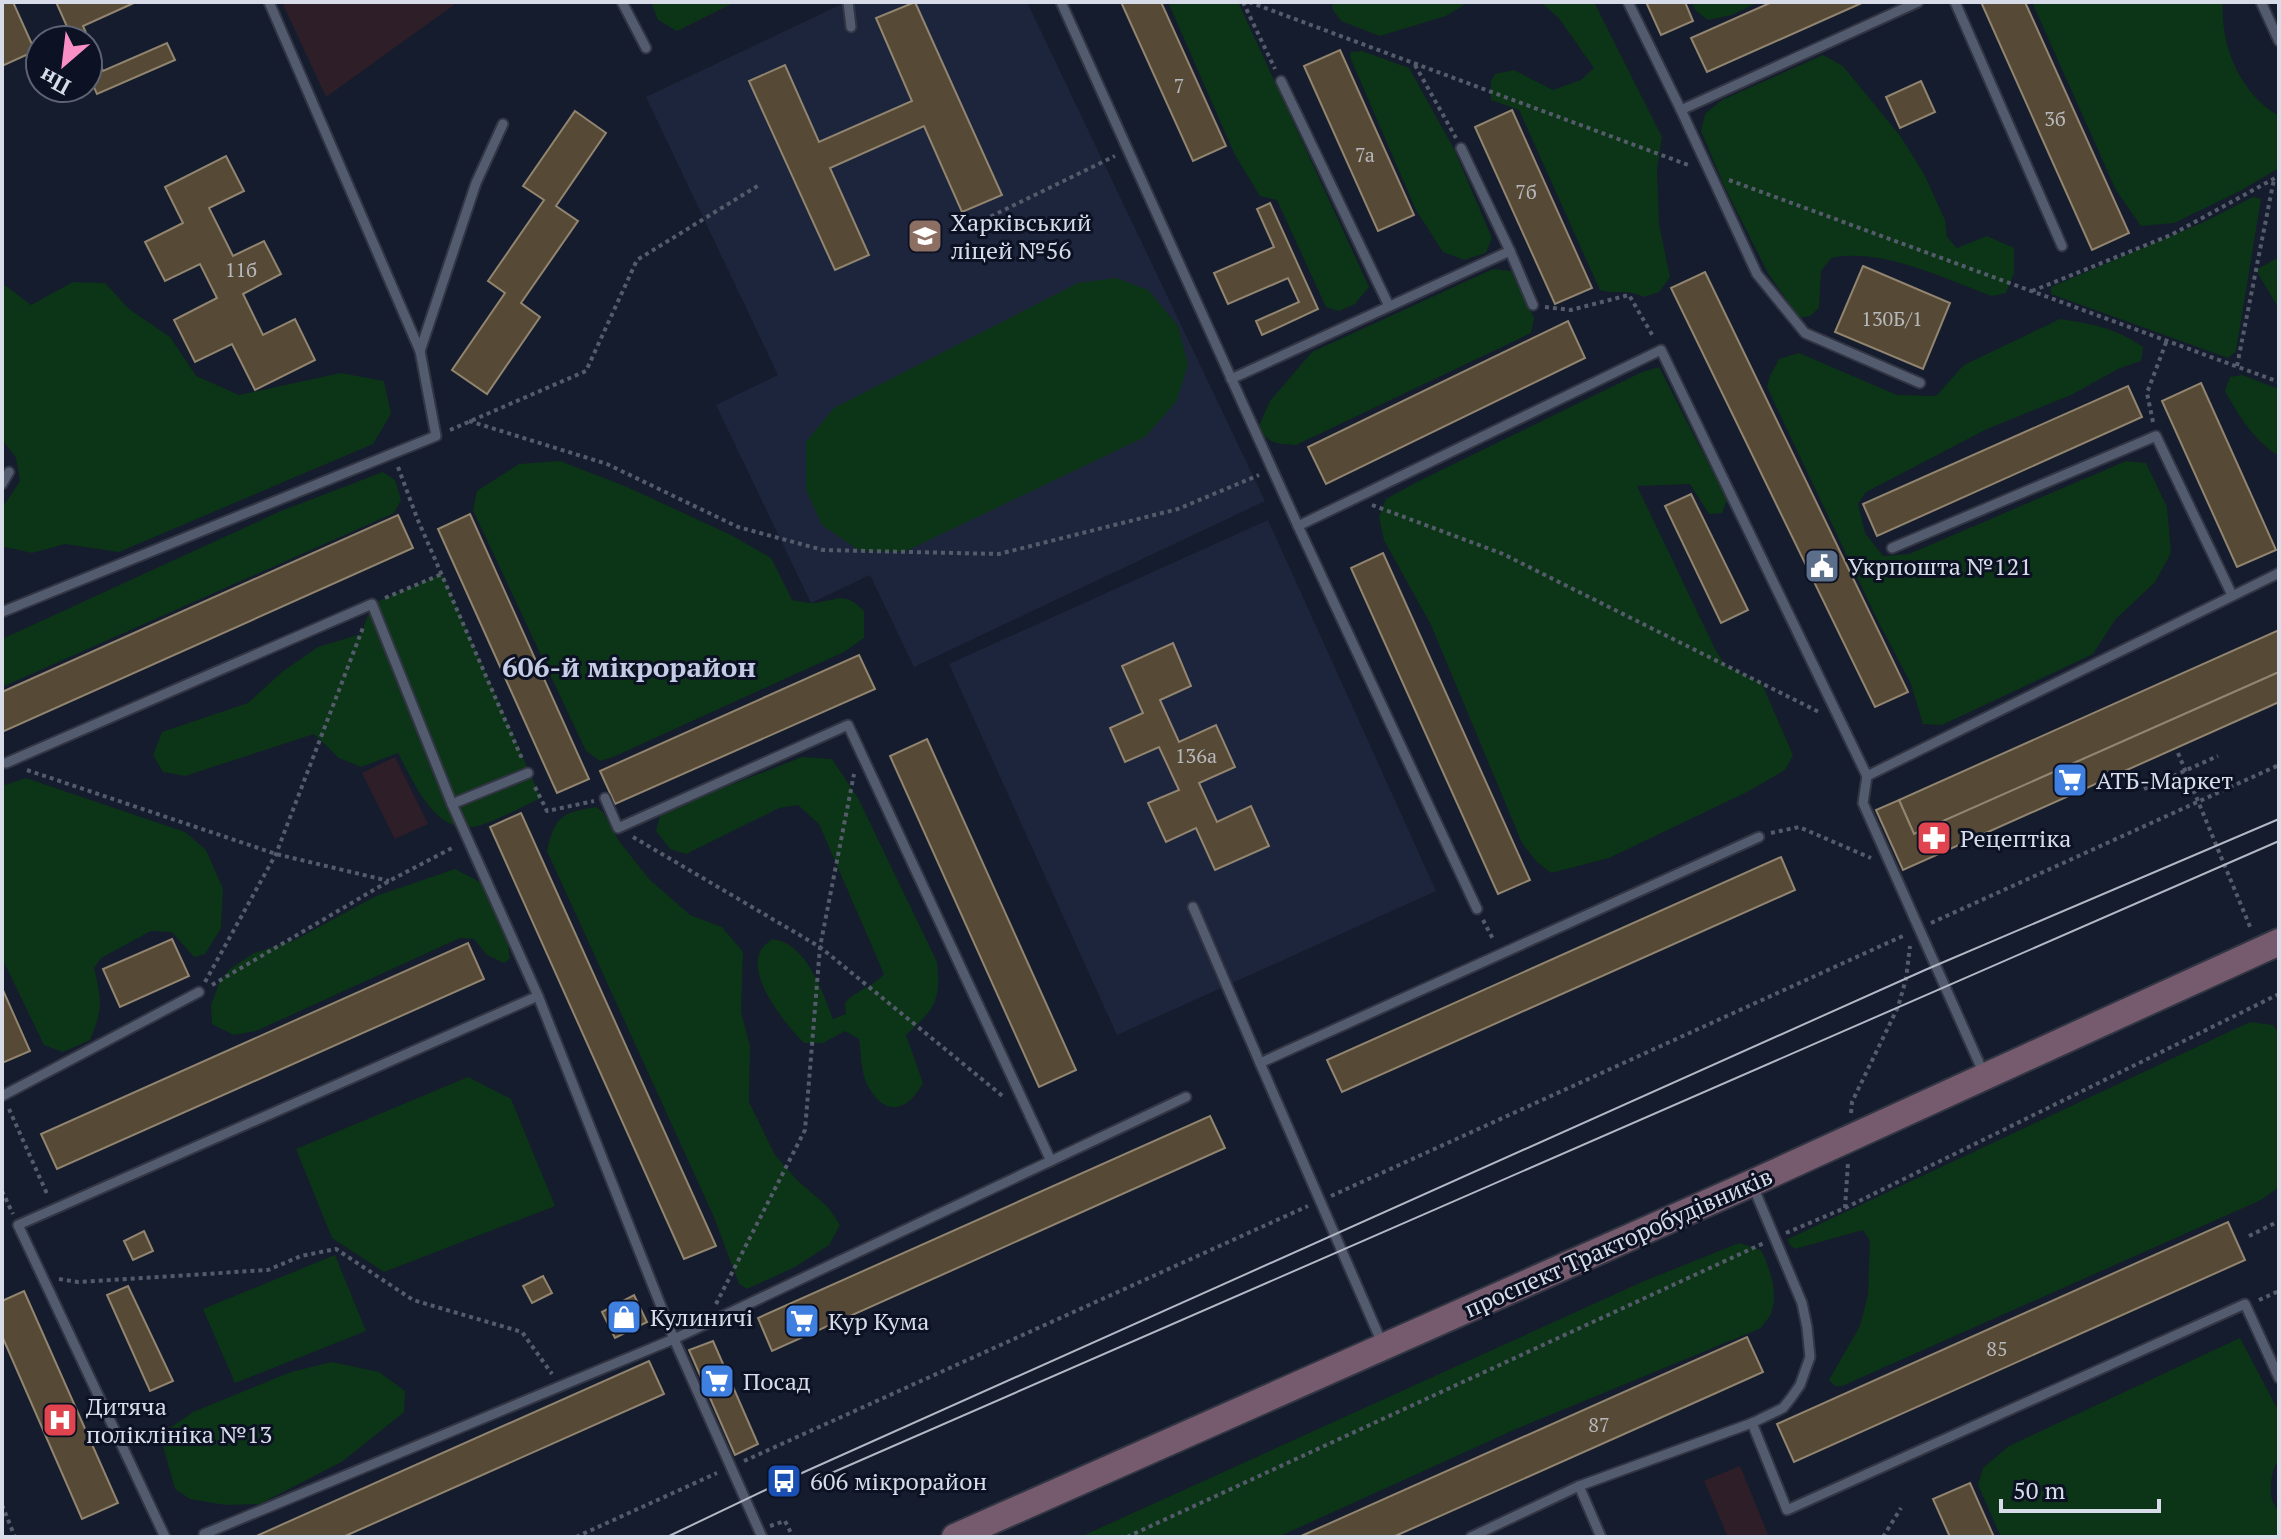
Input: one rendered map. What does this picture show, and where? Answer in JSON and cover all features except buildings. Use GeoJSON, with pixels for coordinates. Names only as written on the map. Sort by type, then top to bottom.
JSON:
{"type":"FeatureCollection","features":[{"type":"Feature","properties":{"kind":"main road","name":"проспект Тракторобудівників"},"geometry":{"type":"LineString","coordinates":[[955,1537],[1752,1183],[2279,942]]}},
{"type":"Feature","properties":{"kind":"lane"},"geometry":{"type":"LineString","coordinates":[[2,612],[436,436],[420,351],[269,2]]}},
{"type":"Feature","properties":{"kind":"lane"},"geometry":{"type":"LineString","coordinates":[[622,2],[646,48]]}},
{"type":"Feature","properties":{"kind":"lane"},"geometry":{"type":"LineString","coordinates":[[848,2],[851,27]]}},
{"type":"Feature","properties":{"kind":"lane"},"geometry":{"type":"LineString","coordinates":[[1061,2],[1272,470],[1477,909]]}},
{"type":"Feature","properties":{"kind":"lane"},"geometry":{"type":"LineString","coordinates":[[1628,2],[1757,274],[1805,333],[1920,383]]}},
{"type":"Feature","properties":{"kind":"lane"},"geometry":{"type":"LineString","coordinates":[[1681,110],[1918,2]]}},
{"type":"Feature","properties":{"kind":"lane"},"geometry":{"type":"LineString","coordinates":[[1955,2],[2062,246]]}},
{"type":"Feature","properties":{"kind":"lane"},"geometry":{"type":"LineString","coordinates":[[2261,2],[2279,41]]}},
{"type":"Feature","properties":{"kind":"lane"},"geometry":{"type":"LineString","coordinates":[[1281,81],[1389,306]]}},
{"type":"Feature","properties":{"kind":"lane"},"geometry":{"type":"LineString","coordinates":[[420,351],[476,183],[503,124]]}},
{"type":"Feature","properties":{"kind":"lane"},"geometry":{"type":"LineString","coordinates":[[1461,148],[1533,305]]}},
{"type":"Feature","properties":{"kind":"lane"},"geometry":{"type":"LineString","coordinates":[[1231,379],[1510,251]]}},
{"type":"Feature","properties":{"kind":"lane"},"geometry":{"type":"LineString","coordinates":[[1298,526],[1661,350],[1867,776],[1863,803],[1985,1078]]}},
{"type":"Feature","properties":{"kind":"lane"},"geometry":{"type":"LineString","coordinates":[[1892,548],[2156,436],[2232,595]]}},
{"type":"Feature","properties":{"kind":"lane"},"geometry":{"type":"LineString","coordinates":[[2,484],[9,472]]}},
{"type":"Feature","properties":{"kind":"lane"},"geometry":{"type":"LineString","coordinates":[[1867,776],[2279,573]]}},
{"type":"Feature","properties":{"kind":"lane"},"geometry":{"type":"LineString","coordinates":[[6,763],[372,604],[467,841],[538,996],[674,1339],[761,1534]]}},
{"type":"Feature","properties":{"kind":"lane"},"geometry":{"type":"LineString","coordinates":[[605,798],[618,828],[848,725],[1051,1161]]}},
{"type":"Feature","properties":{"kind":"lane"},"geometry":{"type":"LineString","coordinates":[[452,804],[528,773]]}},
{"type":"Feature","properties":{"kind":"lane"},"geometry":{"type":"LineString","coordinates":[[1260,1063],[1759,837]]}},
{"type":"Feature","properties":{"kind":"lane"},"geometry":{"type":"LineString","coordinates":[[1193,907],[1384,1346]]}},
{"type":"Feature","properties":{"kind":"lane"},"geometry":{"type":"LineString","coordinates":[[2,1096],[199,992]]}},
{"type":"Feature","properties":{"kind":"lane"},"geometry":{"type":"LineString","coordinates":[[165,1537],[18,1225],[538,996]]}},
{"type":"Feature","properties":{"kind":"lane"},"geometry":{"type":"LineString","coordinates":[[204,1534],[674,1339],[1186,1097]]}},
{"type":"Feature","properties":{"kind":"lane"},"geometry":{"type":"LineString","coordinates":[[1471,1537],[1579,1486],[1752,1423],[1783,1408],[1800,1385],[1810,1357],[1810,1341],[1802,1303],[1752,1183]]}},
{"type":"Feature","properties":{"kind":"lane"},"geometry":{"type":"LineString","coordinates":[[1752,1423],[1787,1510],[2246,1305],[2279,1378]]}},
{"type":"Feature","properties":{"kind":"lane"},"geometry":{"type":"LineString","coordinates":[[1579,1486],[1601,1537]]}},
{"type":"Feature","properties":{"kind":"path"},"geometry":{"type":"LineString","coordinates":[[1246,2],[2279,382]]}},
{"type":"Feature","properties":{"kind":"path"},"geometry":{"type":"LineString","coordinates":[[1246,2],[1281,81]]}},
{"type":"Feature","properties":{"kind":"path"},"geometry":{"type":"LineString","coordinates":[[1414,63],[1461,148]]}},
{"type":"Feature","properties":{"kind":"path"},"geometry":{"type":"LineString","coordinates":[[969,227],[1128,150]]}},
{"type":"Feature","properties":{"kind":"path"},"geometry":{"type":"LineString","coordinates":[[2032,291],[2171,235],[2276,177]]}},
{"type":"Feature","properties":{"kind":"path"},"geometry":{"type":"LineString","coordinates":[[2237,366],[2276,177]]}},
{"type":"Feature","properties":{"kind":"path"},"geometry":{"type":"LineString","coordinates":[[436,436],[586,371],[637,260],[759,185]]}},
{"type":"Feature","properties":{"kind":"path"},"geometry":{"type":"LineString","coordinates":[[1533,305],[1571,310],[1629,295],[1661,350]]}},
{"type":"Feature","properties":{"kind":"path"},"geometry":{"type":"LineString","coordinates":[[2156,436],[2147,393],[2167,340]]}},
{"type":"Feature","properties":{"kind":"path"},"geometry":{"type":"LineString","coordinates":[[469,421],[607,464],[738,527],[823,550],[999,554],[1178,509],[1272,470]]}},
{"type":"Feature","properties":{"kind":"path"},"geometry":{"type":"LineString","coordinates":[[393,454],[417,518],[547,811],[605,798]]}},
{"type":"Feature","properties":{"kind":"path"},"geometry":{"type":"LineString","coordinates":[[1355,498],[1503,554],[1841,723]]}},
{"type":"Feature","properties":{"kind":"path"},"geometry":{"type":"LineString","coordinates":[[199,992],[276,854],[372,604],[442,574]]}},
{"type":"Feature","properties":{"kind":"path"},"geometry":{"type":"LineString","coordinates":[[706,1324],[805,1130],[820,947],[859,749]]}},
{"type":"Feature","properties":{"kind":"path"},"geometry":{"type":"LineString","coordinates":[[2178,753],[2251,929]]}},
{"type":"Feature","properties":{"kind":"path"},"geometry":{"type":"LineString","coordinates":[[2144,789],[2218,756]]}},
{"type":"Feature","properties":{"kind":"path"},"geometry":{"type":"LineString","coordinates":[[6,763],[276,854],[389,881]]}},
{"type":"Feature","properties":{"kind":"path"},"geometry":{"type":"LineString","coordinates":[[1919,928],[2279,765]]}},
{"type":"Feature","properties":{"kind":"path"},"geometry":{"type":"LineString","coordinates":[[1759,837],[1799,827],[1892,867]]}},
{"type":"Feature","properties":{"kind":"path"},"geometry":{"type":"LineString","coordinates":[[618,828],[820,947],[1031,1119]]}},
{"type":"Feature","properties":{"kind":"path"},"geometry":{"type":"LineString","coordinates":[[199,992],[389,881],[467,841]]}},
{"type":"Feature","properties":{"kind":"path"},"geometry":{"type":"LineString","coordinates":[[1477,909],[1501,953]]}},
{"type":"Feature","properties":{"kind":"path"},"geometry":{"type":"LineString","coordinates":[[576,1537],[1912,932],[1906,979],[1898,1007],[1852,1102],[1851,1115]]}},
{"type":"Feature","properties":{"kind":"path"},"geometry":{"type":"LineString","coordinates":[[2,1096],[54,1209]]}},
{"type":"Feature","properties":{"kind":"path"},"geometry":{"type":"LineString","coordinates":[[1845,1208],[1848,1158]]}},
{"type":"Feature","properties":{"kind":"path"},"geometry":{"type":"LineString","coordinates":[[2,1191],[18,1225]]}},
{"type":"Feature","properties":{"kind":"path"},"geometry":{"type":"LineString","coordinates":[[2249,1236],[2279,1221]]}},
{"type":"Feature","properties":{"kind":"path"},"geometry":{"type":"LineString","coordinates":[[43,1278],[78,1282],[268,1270],[301,1256],[336,1249],[413,1300],[522,1332],[560,1386]]}},
{"type":"Feature","properties":{"kind":"path"},"geometry":{"type":"LineString","coordinates":[[2246,1305],[2279,1291]]}},
{"type":"Feature","properties":{"kind":"path"},"geometry":{"type":"LineString","coordinates":[[1127,1537],[1253,1480]]}},
{"type":"Feature","properties":{"kind":"path"},"geometry":{"type":"LineString","coordinates":[[2,1505],[15,1537]]}},
{"type":"Feature","properties":{"kind":"path"},"geometry":{"type":"LineString","coordinates":[[1883,1537],[1901,1508]]}},
{"type":"Feature","properties":{"kind":"path"},"geometry":{"type":"LineString","coordinates":[[761,1534],[785,1521],[793,1537]]}},
{"type":"Feature","properties":{"kind":"shaded area"},"geometry":{"type":"Polygon","coordinates":[[[282,2],[458,2],[326,97],[282,2]]]}},
{"type":"Feature","properties":{"kind":"shaded area","name":"Харківський ліцей №56"},"geometry":{"type":"Polygon","coordinates":[[[846,2],[1027,2],[1265,501],[914,667],[870,575],[811,603],[716,405],[778,375],[646,97],[846,2]]]}},
{"type":"Feature","properties":{"kind":"shaded area"},"geometry":{"type":"Polygon","coordinates":[[[1268,520],[1436,891],[1117,1035],[949,664],[1268,520]]]}},
{"type":"Feature","properties":{"kind":"shaded area"},"geometry":{"type":"Polygon","coordinates":[[[395,757],[428,824],[395,839],[362,773],[395,757]]]}},
{"type":"Feature","properties":{"kind":"shaded area"},"geometry":{"type":"Polygon","coordinates":[[[1740,1466],[1769,1537],[1728,1537],[1704,1481],[1740,1466]]]}},
{"type":"Feature","properties":{"kind":"green space"},"geometry":{"type":"Polygon","coordinates":[[[651,2],[735,2],[677,31],[658,20],[651,2]]]}},
{"type":"Feature","properties":{"kind":"green space"},"geometry":{"type":"Polygon","coordinates":[[[1168,2],[1239,4],[1369,287],[1355,304],[1339,311],[1326,307],[1277,200],[1260,196],[1235,155],[1168,2]]]}},
{"type":"Feature","properties":{"kind":"green space"},"geometry":{"type":"Polygon","coordinates":[[[1333,2],[1469,2],[1446,16],[1380,36],[1341,21],[1332,8],[1333,2]]]}},
{"type":"Feature","properties":{"kind":"green space"},"geometry":{"type":"Polygon","coordinates":[[[1540,2],[1594,2],[1662,137],[1657,169],[1659,224],[1670,277],[1659,292],[1644,297],[1600,290],[1519,110],[1491,100],[1491,81],[1495,74],[1514,70],[1553,90],[1581,80],[1594,68],[1558,17],[1540,2]]]}},
{"type":"Feature","properties":{"kind":"green space"},"geometry":{"type":"Polygon","coordinates":[[[1691,2],[1759,2],[1732,15],[1708,20],[1696,11],[1691,2]]]}},
{"type":"Feature","properties":{"kind":"green space"},"geometry":{"type":"Polygon","coordinates":[[[2032,2],[2223,2],[2225,35],[2235,67],[2253,95],[2279,116],[2279,168],[2174,223],[2141,226],[2116,190],[2032,2]]]}},
{"type":"Feature","properties":{"kind":"green space"},"geometry":{"type":"Polygon","coordinates":[[[1362,51],[1409,68],[1454,149],[1492,238],[1486,253],[1464,260],[1443,252],[1416,210],[1350,57],[1351,52],[1362,51]]]}},
{"type":"Feature","properties":{"kind":"green space"},"geometry":{"type":"Polygon","coordinates":[[[1823,55],[1843,66],[1901,137],[1924,174],[1945,220],[1947,237],[1957,248],[1987,236],[2014,248],[2014,273],[2006,293],[1992,296],[1892,261],[1851,256],[1831,258],[1821,271],[1819,308],[1810,316],[1799,318],[1768,273],[1725,188],[1701,131],[1705,114],[1722,100],[1823,55]]]}},
{"type":"Feature","properties":{"kind":"green space"},"geometry":{"type":"Polygon","coordinates":[[[2253,197],[2261,199],[2236,351],[2228,358],[2051,294],[2051,287],[2204,222],[2253,197]]]}},
{"type":"Feature","properties":{"kind":"green space"},"geometry":{"type":"Polygon","coordinates":[[[2279,257],[2279,309],[2256,270],[2279,257]]]}},
{"type":"Feature","properties":{"kind":"green space"},"geometry":{"type":"Polygon","coordinates":[[[1493,269],[1511,271],[1534,318],[1531,333],[1296,445],[1273,442],[1262,432],[1259,426],[1270,401],[1312,352],[1493,269]]]}},
{"type":"Feature","properties":{"kind":"green space"},"geometry":{"type":"Polygon","coordinates":[[[1116,278],[1148,290],[1178,326],[1188,365],[1176,402],[1145,437],[904,552],[860,551],[822,525],[806,490],[806,442],[834,408],[1078,283],[1116,278]]]}},
{"type":"Feature","properties":{"kind":"green space"},"geometry":{"type":"Polygon","coordinates":[[[73,282],[105,283],[129,309],[170,337],[196,376],[239,395],[341,373],[384,381],[391,414],[373,444],[119,552],[65,544],[32,553],[5,547],[2,552],[2,508],[20,481],[16,458],[2,439],[2,283],[31,305],[73,282]]]}},
{"type":"Feature","properties":{"kind":"green space"},"geometry":{"type":"Polygon","coordinates":[[[2060,319],[2123,335],[2143,347],[2141,361],[2120,368],[2071,395],[1987,429],[1866,492],[1858,504],[1865,533],[1883,556],[1909,554],[2126,461],[2146,463],[2167,507],[2171,553],[2155,582],[2115,620],[2093,654],[1942,725],[1923,724],[1911,684],[1767,387],[1770,376],[1779,359],[1799,353],[1897,395],[1936,396],[1964,365],[2060,319]]]}},
{"type":"Feature","properties":{"kind":"green space"},"geometry":{"type":"Polygon","coordinates":[[[1659,367],[1727,500],[1722,513],[1709,514],[1690,484],[1637,486],[1715,649],[1725,665],[1762,684],[1793,755],[1785,770],[1747,792],[1609,858],[1551,873],[1536,861],[1522,843],[1431,625],[1384,540],[1379,517],[1386,499],[1417,482],[1642,372],[1659,367]]]}},
{"type":"Feature","properties":{"kind":"green space"},"geometry":{"type":"Polygon","coordinates":[[[2242,375],[2279,389],[2279,456],[2255,435],[2225,391],[2230,377],[2242,375]]]}},
{"type":"Feature","properties":{"kind":"green space"},"geometry":{"type":"Polygon","coordinates":[[[560,461],[627,487],[731,535],[771,558],[792,600],[813,603],[840,598],[851,601],[864,611],[864,638],[844,652],[600,761],[586,751],[473,510],[477,491],[519,464],[560,461]]]}},
{"type":"Feature","properties":{"kind":"green space"},"geometry":{"type":"Polygon","coordinates":[[[383,472],[395,480],[401,500],[394,513],[2,687],[2,639],[281,511],[383,472]]]}},
{"type":"Feature","properties":{"kind":"green space"},"geometry":{"type":"Polygon","coordinates":[[[442,574],[541,798],[478,826],[463,827],[450,823],[428,804],[398,753],[361,767],[339,758],[314,734],[185,776],[163,772],[153,755],[162,732],[248,703],[282,672],[318,647],[361,634],[372,604],[442,574]]]}},
{"type":"Feature","properties":{"kind":"green space"},"geometry":{"type":"Polygon","coordinates":[[[802,757],[832,759],[858,798],[937,962],[938,986],[934,1003],[906,1035],[923,1083],[910,1100],[895,1107],[880,1102],[867,1084],[859,1039],[845,1031],[823,1043],[804,1043],[770,998],[758,971],[758,959],[763,947],[772,939],[795,949],[812,970],[833,1019],[846,1014],[845,1003],[884,974],[819,824],[798,805],[779,808],[686,854],[670,849],[656,831],[660,816],[687,802],[802,757]]]}},
{"type":"Feature","properties":{"kind":"green space"},"geometry":{"type":"Polygon","coordinates":[[[26,778],[185,832],[206,850],[223,889],[221,928],[205,954],[194,957],[172,932],[151,931],[101,958],[94,968],[100,1004],[90,1040],[63,1052],[44,1045],[2,958],[2,786],[26,778]]]}},
{"type":"Feature","properties":{"kind":"green space"},"geometry":{"type":"Polygon","coordinates":[[[596,807],[603,812],[619,841],[649,879],[690,915],[722,927],[743,952],[741,1012],[750,1046],[749,1102],[775,1155],[798,1181],[828,1207],[840,1225],[829,1245],[795,1267],[747,1289],[739,1284],[714,1217],[547,851],[553,830],[561,818],[575,811],[596,807]]]}},
{"type":"Feature","properties":{"kind":"green space"},"geometry":{"type":"Polygon","coordinates":[[[455,869],[482,883],[507,938],[510,958],[504,963],[487,955],[474,939],[460,938],[256,1031],[234,1035],[212,1024],[211,1005],[220,981],[230,969],[254,953],[295,940],[376,896],[455,869]]]}},
{"type":"Feature","properties":{"kind":"green space"},"geometry":{"type":"Polygon","coordinates":[[[2250,1022],[2273,1025],[2279,1033],[2279,1187],[2261,1200],[1842,1386],[1835,1386],[1829,1380],[1860,1326],[1868,1295],[1870,1241],[1863,1230],[1795,1249],[1788,1239],[2250,1022]]]}},
{"type":"Feature","properties":{"kind":"green space"},"geometry":{"type":"Polygon","coordinates":[[[468,1077],[511,1099],[555,1206],[384,1272],[332,1238],[296,1149],[468,1077]]]}},
{"type":"Feature","properties":{"kind":"green space"},"geometry":{"type":"Polygon","coordinates":[[[1739,1243],[1761,1250],[1772,1279],[1774,1303],[1761,1328],[1516,1429],[1278,1537],[1080,1537],[1642,1282],[1739,1243]]]}},
{"type":"Feature","properties":{"kind":"green space"},"geometry":{"type":"Polygon","coordinates":[[[335,1255],[366,1331],[235,1383],[203,1309],[335,1255]]]}},
{"type":"Feature","properties":{"kind":"green space"},"geometry":{"type":"Polygon","coordinates":[[[2240,1338],[2279,1412],[2279,1463],[2275,1465],[2271,1490],[2279,1511],[2279,1537],[2001,1537],[1978,1485],[1983,1468],[2009,1446],[2240,1338]]]}},
{"type":"Feature","properties":{"kind":"green space"},"geometry":{"type":"Polygon","coordinates":[[[332,1362],[379,1372],[405,1391],[404,1412],[343,1461],[260,1504],[225,1505],[190,1499],[175,1489],[163,1446],[167,1430],[193,1412],[291,1372],[332,1362]]]}},
{"type":"Feature","properties":{"kind":"tram line"},"geometry":{"type":"LineString","coordinates":[[667,1537],[784,1481],[1925,970],[2279,819]]}},
{"type":"Feature","properties":{"kind":"tram line"},"geometry":{"type":"LineString","coordinates":[[820,1478],[2279,841]]}},
{"type":"Feature","properties":{"kind":"place","name":"Харківський ліцей №56"},"geometry":{"type":"Point","coordinates":[925,236]}},
{"type":"Feature","properties":{"kind":"place","name":"Укрпошта №121"},"geometry":{"type":"Point","coordinates":[1822,566]}},
{"type":"Feature","properties":{"kind":"place","name":"АТБ-Маркет"},"geometry":{"type":"Point","coordinates":[2070,780]}},
{"type":"Feature","properties":{"kind":"place","name":"Рецептіка"},"geometry":{"type":"Point","coordinates":[1934,838]}},
{"type":"Feature","properties":{"kind":"place","name":"Кулиничі"},"geometry":{"type":"Point","coordinates":[624,1317]}},
{"type":"Feature","properties":{"kind":"place","name":"Кур Кума"},"geometry":{"type":"Point","coordinates":[802,1321]}},
{"type":"Feature","properties":{"kind":"place","name":"Посад"},"geometry":{"type":"Point","coordinates":[717,1381]}},
{"type":"Feature","properties":{"kind":"place","name":"Дитяча поліклініка №13"},"geometry":{"type":"Point","coordinates":[60,1420]}},
{"type":"Feature","properties":{"kind":"place","name":"606 мікрорайон"},"geometry":{"type":"Point","coordinates":[784,1481]}},
{"type":"Feature","properties":{"kind":"district","name":"606-й мікрорайон"},"geometry":{"type":"Point","coordinates":[629,666]}}]}
